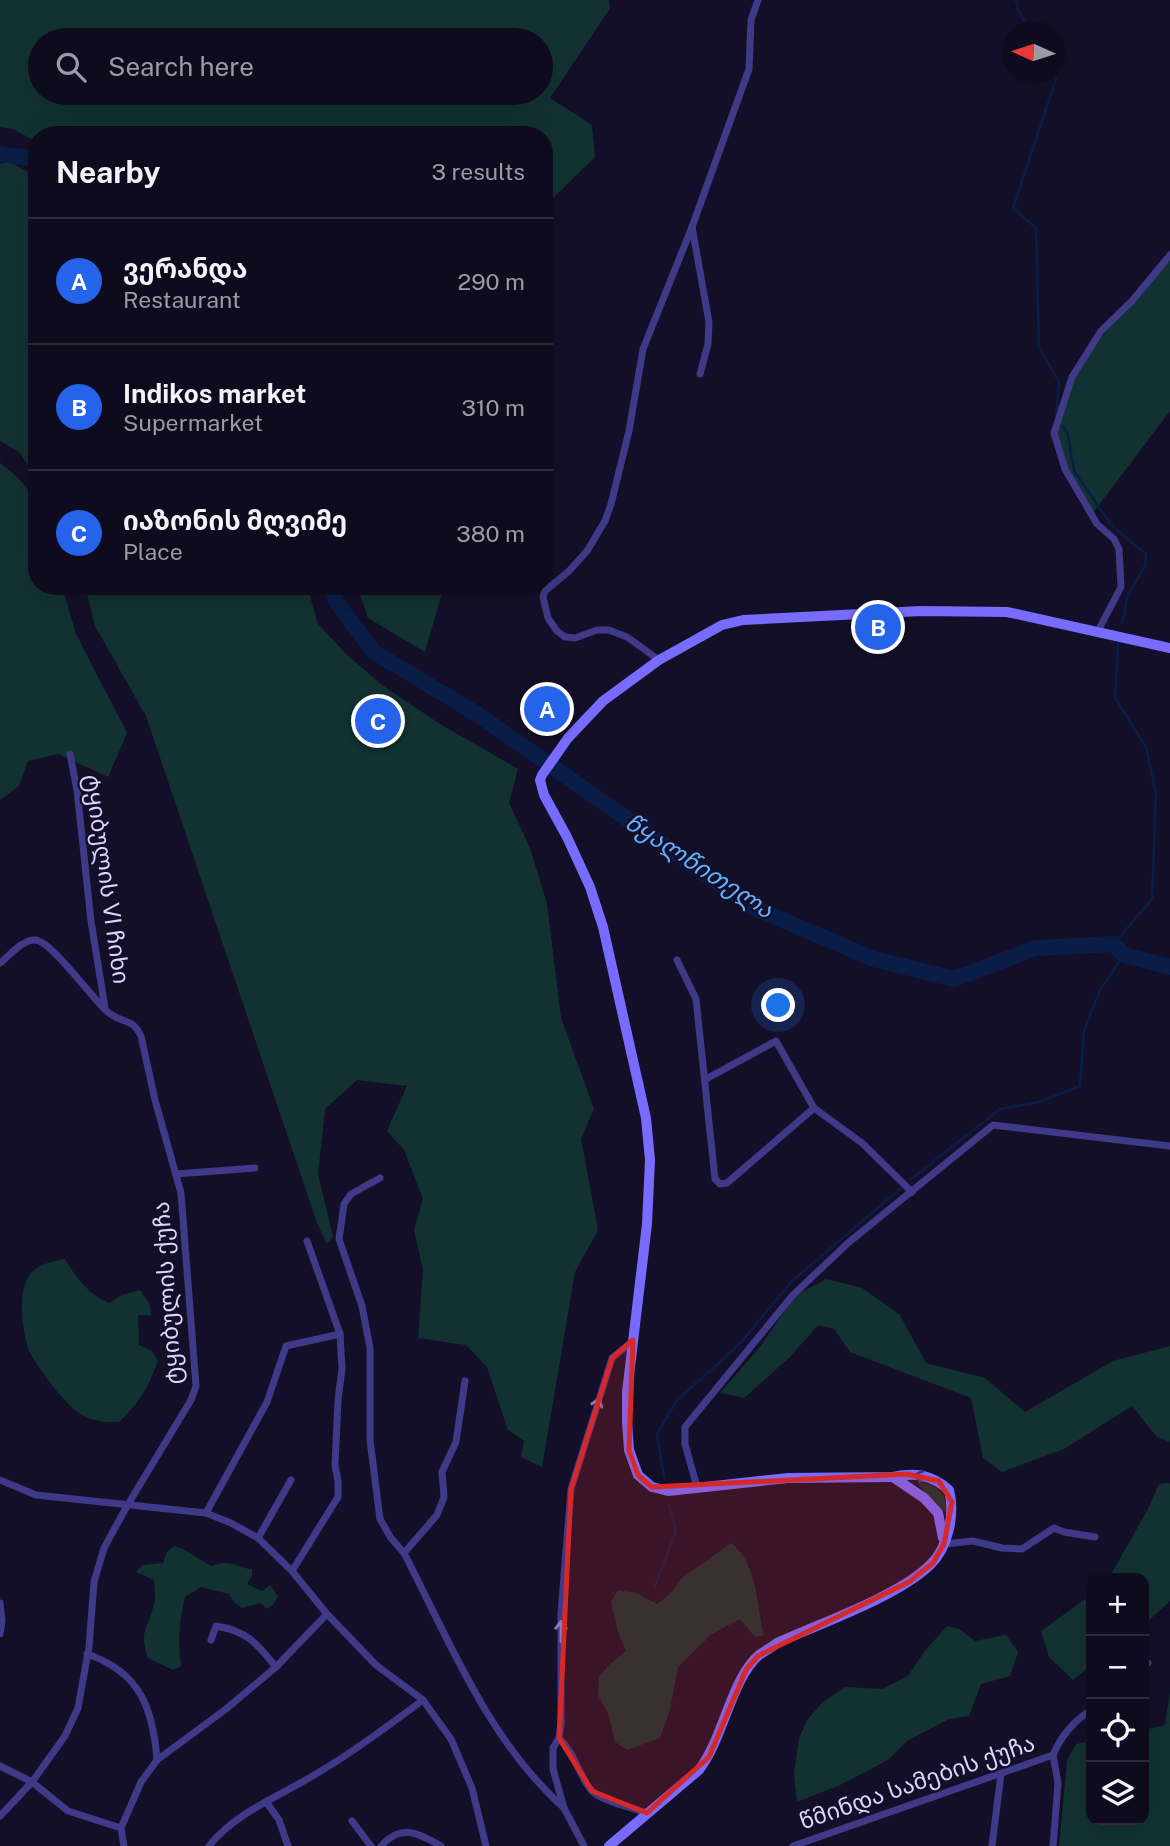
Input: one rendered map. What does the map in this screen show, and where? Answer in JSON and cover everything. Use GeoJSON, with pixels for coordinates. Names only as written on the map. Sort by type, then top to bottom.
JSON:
{"type":"FeatureCollection","features":[{"type":"Feature","properties":{"kind":"main road"},"geometry":{"type":"LineString","coordinates":[[609,1846],[699,1770],[709,1757],[746,1670],[758,1656],[778,1643],[909,1582],[933,1563],[944,1542],[953,1514],[950,1490],[928,1476],[907,1474],[893,1477],[788,1478],[660,1490],[644,1483],[632,1463],[626,1422],[627,1392],[648,1224],[650,1160],[646,1118],[603,927],[581,867],[541,790],[542,775],[568,738],[603,701],[659,660],[722,625],[743,620],[921,611],[1007,612],[1170,648]]}},
{"type":"Feature","properties":{"kind":"main road"},"geometry":{"type":"LineString","coordinates":[[893,1477],[924,1498],[938,1513],[944,1542]]}},
{"type":"Feature","properties":{"kind":"street"},"geometry":{"type":"LineString","coordinates":[[553,583],[578,561],[605,521],[619,478],[643,349],[692,228],[749,69],[751,20],[758,0]]}},
{"type":"Feature","properties":{"kind":"street"},"geometry":{"type":"LineString","coordinates":[[692,228],[709,322],[708,344],[700,374]]}},
{"type":"Feature","properties":{"kind":"street"},"geometry":{"type":"LineString","coordinates":[[1098,631],[1121,587],[1119,549],[1114,539],[1097,524],[1065,469],[1054,432],[1072,377],[1101,331],[1132,301],[1170,255]]}},
{"type":"Feature","properties":{"kind":"street"},"geometry":{"type":"LineString","coordinates":[[544,595],[548,618],[565,637],[575,638],[597,630],[609,630],[628,637],[659,660]]}},
{"type":"Feature","properties":{"kind":"street","name":"ტყიბულის VI ჩიხი"},"geometry":{"type":"LineString","coordinates":[[70,754],[105,1009]]}},
{"type":"Feature","properties":{"kind":"street","name":"ტყიბულის ქუჩა"},"geometry":{"type":"LineString","coordinates":[[0,963],[26,942],[36,940],[43,943],[64,962],[105,1009],[137,1027],[181,1193],[196,1386],[191,1400],[104,1548],[94,1582],[87,1654],[78,1708],[65,1736],[32,1782],[0,1816]]}},
{"type":"Feature","properties":{"kind":"street"},"geometry":{"type":"LineString","coordinates":[[677,960],[696,999],[715,1179],[720,1184],[727,1183],[814,1108]]}},
{"type":"Feature","properties":{"kind":"street"},"geometry":{"type":"LineString","coordinates":[[706,1079],[776,1041],[814,1108],[862,1143],[912,1192]]}},
{"type":"Feature","properties":{"kind":"street"},"geometry":{"type":"LineString","coordinates":[[697,1487],[685,1444],[685,1427],[793,1295],[848,1243],[993,1125],[1170,1146]]}},
{"type":"Feature","properties":{"kind":"street"},"geometry":{"type":"LineString","coordinates":[[176,1174],[256,1168]]}},
{"type":"Feature","properties":{"kind":"street"},"geometry":{"type":"LineString","coordinates":[[380,1178],[351,1194],[344,1204],[339,1239],[362,1306],[370,1348],[370,1440],[380,1519],[404,1553],[481,1705],[539,1786],[564,1808]]}},
{"type":"Feature","properties":{"kind":"street"},"geometry":{"type":"LineString","coordinates":[[292,1571],[338,1497],[335,1465],[342,1369],[340,1334],[307,1241]]}},
{"type":"Feature","properties":{"kind":"street"},"geometry":{"type":"LineString","coordinates":[[206,1513],[267,1402],[286,1346],[340,1334]]}},
{"type":"Feature","properties":{"kind":"street"},"geometry":{"type":"LineString","coordinates":[[584,1846],[564,1808],[553,1769],[552,1748],[559,1738],[562,1700],[561,1613],[570,1489],[612,1358],[633,1340]]}},
{"type":"Feature","properties":{"kind":"street"},"geometry":{"type":"LineString","coordinates":[[404,1553],[437,1516],[444,1497],[442,1472],[456,1441],[465,1381]]}},
{"type":"Feature","properties":{"kind":"street"},"geometry":{"type":"LineString","coordinates":[[0,1480],[36,1495],[206,1513],[231,1522],[258,1538],[292,1571],[327,1614],[376,1665],[423,1700],[451,1739],[472,1788],[486,1846]]}},
{"type":"Feature","properties":{"kind":"street"},"geometry":{"type":"LineString","coordinates":[[258,1538],[291,1480]]}},
{"type":"Feature","properties":{"kind":"street"},"geometry":{"type":"LineString","coordinates":[[944,1542],[973,1541],[1002,1548],[1022,1549],[1054,1528],[1095,1537]]}},
{"type":"Feature","properties":{"kind":"street"},"geometry":{"type":"LineString","coordinates":[[0,1603],[0,1634]]}},
{"type":"Feature","properties":{"kind":"street"},"geometry":{"type":"LineString","coordinates":[[124,1846],[121,1828],[141,1782],[157,1760],[226,1709],[276,1667],[327,1614]]}},
{"type":"Feature","properties":{"kind":"street"},"geometry":{"type":"LineString","coordinates":[[211,1640],[216,1626],[242,1633],[254,1641],[276,1667]]}},
{"type":"Feature","properties":{"kind":"street"},"geometry":{"type":"LineString","coordinates":[[87,1654],[119,1667],[135,1684],[155,1734],[157,1760]]}},
{"type":"Feature","properties":{"kind":"street"},"geometry":{"type":"LineString","coordinates":[[209,1846],[233,1821],[376,1735],[423,1700]]}},
{"type":"Feature","properties":{"kind":"street"},"geometry":{"type":"LineString","coordinates":[[1053,1846],[1058,1783],[1053,1755],[1057,1744],[1075,1721],[1086,1713]]}},
{"type":"Feature","properties":{"kind":"street"},"geometry":{"type":"LineString","coordinates":[[559,1738],[573,1755],[592,1791],[602,1798],[648,1813]]}},
{"type":"Feature","properties":{"kind":"street","name":"წმინდა სამების ქუჩა"},"geometry":{"type":"LineString","coordinates":[[793,1846],[1053,1755]]}},
{"type":"Feature","properties":{"kind":"street"},"geometry":{"type":"LineString","coordinates":[[0,1766],[32,1782],[68,1811],[121,1828]]}},
{"type":"Feature","properties":{"kind":"street"},"geometry":{"type":"LineString","coordinates":[[992,1846],[1001,1774]]}},
{"type":"Feature","properties":{"kind":"street"},"geometry":{"type":"LineString","coordinates":[[267,1803],[279,1820],[288,1846]]}},
{"type":"Feature","properties":{"kind":"street"},"geometry":{"type":"LineString","coordinates":[[352,1821],[371,1846]]}},
{"type":"Feature","properties":{"kind":"street"},"geometry":{"type":"LineString","coordinates":[[381,1846],[391,1835],[400,1832],[414,1833],[441,1846]]}},
{"type":"Feature","properties":{"kind":"highlighted area"},"geometry":{"type":"Polygon","coordinates":[[[633,1340],[629,1450],[638,1475],[652,1487],[907,1474],[939,1481],[952,1502],[944,1544],[933,1563],[909,1582],[758,1656],[746,1670],[709,1757],[647,1813],[592,1791],[559,1738],[568,1515],[571,1489],[612,1358],[633,1340]]]}},
{"type":"Feature","properties":{"kind":"green space"},"geometry":{"type":"Polygon","coordinates":[[[0,0],[609,0],[610,8],[553,94],[553,28],[28,28],[28,105],[553,105],[553,100],[592,125],[595,157],[553,198],[553,126],[28,126],[28,137],[13,129],[0,127],[0,0]]]}},
{"type":"Feature","properties":{"kind":"green space"},"geometry":{"type":"Polygon","coordinates":[[[9,161],[28,172],[28,465],[19,452],[0,441],[0,164],[9,161]]]}},
{"type":"Feature","properties":{"kind":"green space"},"geometry":{"type":"Polygon","coordinates":[[[1170,251],[1170,411],[1092,514],[1067,470],[1058,437],[1058,422],[1069,378],[1170,251]]]}},
{"type":"Feature","properties":{"kind":"green space"},"geometry":{"type":"Polygon","coordinates":[[[0,463],[28,490],[28,595],[65,595],[76,634],[127,733],[108,777],[58,754],[28,761],[19,786],[0,800],[0,463]]]}},
{"type":"Feature","properties":{"kind":"green space"},"geometry":{"type":"Polygon","coordinates":[[[87,595],[310,595],[318,624],[347,655],[382,685],[440,724],[518,769],[509,803],[530,848],[547,904],[561,1018],[594,1109],[581,1139],[598,1230],[575,1272],[542,1467],[521,1457],[524,1441],[508,1430],[487,1367],[466,1345],[418,1338],[423,1270],[414,1230],[423,1199],[404,1150],[387,1131],[407,1086],[357,1080],[325,1109],[318,1174],[333,1237],[327,1244],[317,1223],[146,716],[95,626],[87,595]]]}},
{"type":"Feature","properties":{"kind":"green space"},"geometry":{"type":"Polygon","coordinates":[[[360,595],[441,595],[425,652],[368,618],[360,595]]]}},
{"type":"Feature","properties":{"kind":"green space"},"geometry":{"type":"Polygon","coordinates":[[[65,1259],[83,1285],[101,1299],[109,1303],[122,1295],[140,1290],[150,1305],[151,1315],[138,1315],[139,1345],[152,1351],[158,1361],[143,1394],[119,1422],[105,1422],[82,1415],[52,1385],[28,1348],[22,1307],[28,1277],[37,1268],[65,1259]]]}},
{"type":"Feature","properties":{"kind":"green space"},"geometry":{"type":"Polygon","coordinates":[[[826,1279],[862,1288],[900,1315],[926,1363],[985,1378],[1025,1412],[1113,1361],[1170,1346],[1170,1442],[1157,1437],[1132,1406],[1064,1449],[1002,1472],[983,1458],[971,1398],[850,1352],[834,1329],[818,1325],[790,1357],[744,1398],[720,1393],[760,1347],[795,1296],[826,1279]]]}},
{"type":"Feature","properties":{"kind":"green space"},"geometry":{"type":"Polygon","coordinates":[[[918,1482],[931,1485],[940,1491],[947,1512],[931,1499],[918,1482]]]}},
{"type":"Feature","properties":{"kind":"green space"},"geometry":{"type":"Polygon","coordinates":[[[1170,1483],[1170,1601],[1149,1620],[1149,1573],[1112,1573],[1159,1484],[1170,1483]]]}},
{"type":"Feature","properties":{"kind":"green space"},"geometry":{"type":"Polygon","coordinates":[[[731,1543],[740,1551],[751,1573],[764,1635],[755,1637],[740,1619],[712,1634],[678,1667],[670,1710],[660,1738],[627,1750],[615,1742],[608,1713],[598,1695],[599,1677],[626,1651],[611,1602],[618,1590],[636,1593],[657,1604],[669,1595],[682,1578],[731,1543]]]}},
{"type":"Feature","properties":{"kind":"green space"},"geometry":{"type":"Polygon","coordinates":[[[174,1546],[212,1566],[229,1563],[252,1569],[252,1576],[247,1584],[262,1591],[270,1585],[278,1596],[274,1604],[267,1609],[261,1603],[242,1608],[229,1594],[201,1587],[185,1597],[180,1632],[181,1666],[173,1670],[148,1658],[144,1636],[155,1602],[154,1580],[136,1572],[142,1565],[163,1563],[167,1552],[174,1546]]]}},
{"type":"Feature","properties":{"kind":"green space"},"geometry":{"type":"Polygon","coordinates":[[[1086,1599],[1086,1670],[1073,1680],[1049,1657],[1041,1631],[1086,1599]]]}},
{"type":"Feature","properties":{"kind":"green space"},"geometry":{"type":"Polygon","coordinates":[[[947,1626],[959,1629],[975,1641],[1006,1635],[1018,1652],[1010,1676],[981,1684],[969,1716],[949,1719],[907,1741],[888,1760],[840,1785],[797,1802],[794,1773],[799,1738],[808,1719],[823,1702],[846,1687],[882,1689],[908,1676],[924,1652],[947,1626]]]}},
{"type":"Feature","properties":{"kind":"green space"},"geometry":{"type":"Polygon","coordinates":[[[1170,1691],[1170,1846],[1059,1846],[1067,1761],[1076,1744],[1086,1742],[1086,1825],[1149,1825],[1149,1729],[1165,1725],[1170,1691]]]}},
{"type":"Feature","properties":{"kind":"waterway"},"geometry":{"type":"LineString","coordinates":[[1016,0],[1024,21]]}},
{"type":"Feature","properties":{"kind":"waterway"},"geometry":{"type":"LineString","coordinates":[[1054,84],[1013,208],[1036,228],[1039,347],[1059,382],[1056,416]]}},
{"type":"Feature","properties":{"kind":"waterway","name":"წყალწითელა"},"geometry":{"type":"LineString","coordinates":[[0,154],[28,158]]}},
{"type":"Feature","properties":{"kind":"waterway"},"geometry":{"type":"LineString","coordinates":[[1063,426],[1068,435],[1074,471],[1112,526],[1146,554],[1145,566],[1127,597],[1123,622]]}},
{"type":"Feature","properties":{"kind":"waterway","name":"წყალწითელა"},"geometry":{"type":"LineString","coordinates":[[335,595],[336,602],[374,652],[477,714],[754,908],[874,959],[954,979],[1036,948],[1114,944],[1124,955],[1170,967]]}},
{"type":"Feature","properties":{"kind":"waterway"},"geometry":{"type":"LineString","coordinates":[[1114,944],[1152,899],[1156,794],[1146,747],[1115,698],[1118,644]]}},
{"type":"Feature","properties":{"kind":"waterway"},"geometry":{"type":"LineString","coordinates":[[910,1180],[1000,1109],[1039,1102],[1080,1086],[1084,1031],[1100,990],[1124,955]]}},
{"type":"Feature","properties":{"kind":"waterway"},"geometry":{"type":"LineString","coordinates":[[664,1477],[657,1434],[677,1400],[739,1345],[791,1282],[900,1189]]}},
{"type":"Feature","properties":{"kind":"waterway"},"geometry":{"type":"LineString","coordinates":[[655,1586],[676,1531],[669,1504]]}},
{"type":"Feature","properties":{"kind":"place","name":"Indikos market"},"geometry":{"type":"Point","coordinates":[878,627]}},
{"type":"Feature","properties":{"kind":"place","name":"ვერანდა"},"geometry":{"type":"Point","coordinates":[547,709]}},
{"type":"Feature","properties":{"kind":"place","name":"იაზონის მღვიმე"},"geometry":{"type":"Point","coordinates":[378,721]}}]}
